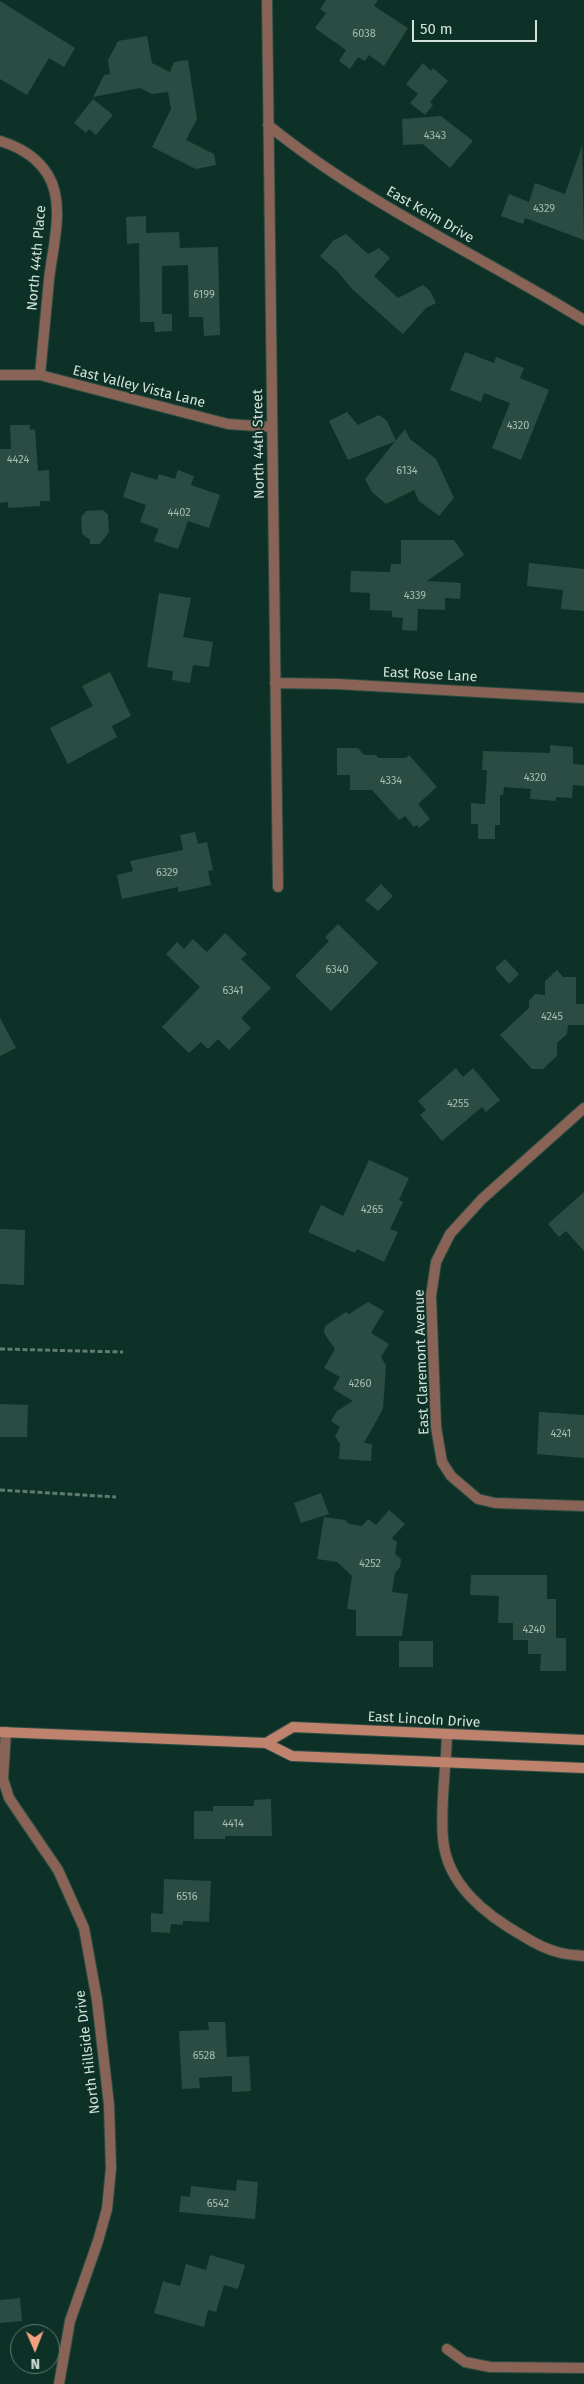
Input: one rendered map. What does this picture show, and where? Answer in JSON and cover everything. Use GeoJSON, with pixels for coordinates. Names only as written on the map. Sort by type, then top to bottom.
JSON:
{"type":"FeatureCollection","features":[{"type":"Feature","properties":{"kind":"main road","name":"East Lincoln Drive"},"geometry":{"type":"LineString","coordinates":[[266,1743],[293,1728],[584,1740]]}},
{"type":"Feature","properties":{"kind":"main road"},"geometry":{"type":"LineString","coordinates":[[3,1732],[266,1743],[292,1756],[584,1768]]}},
{"type":"Feature","properties":{"kind":"street","name":"North 44th Street"},"geometry":{"type":"LineString","coordinates":[[267,0],[278,887]]}},
{"type":"Feature","properties":{"kind":"street","name":"East Keim Drive"},"geometry":{"type":"LineString","coordinates":[[268,124],[342,180],[526,284],[584,320]]}},
{"type":"Feature","properties":{"kind":"street","name":"North 44th Place"},"geometry":{"type":"LineString","coordinates":[[0,140],[19,147],[35,159],[49,176],[55,195],[55,227],[40,375]]}},
{"type":"Feature","properties":{"kind":"street","name":"East Valley Vista Lane"},"geometry":{"type":"LineString","coordinates":[[0,375],[23,373],[40,375],[228,424],[272,427]]}},
{"type":"Feature","properties":{"kind":"street","name":"East Rose Lane"},"geometry":{"type":"LineString","coordinates":[[275,683],[308,682],[584,698]]}},
{"type":"Feature","properties":{"kind":"street","name":"East Claremont Avenue"},"geometry":{"type":"LineString","coordinates":[[584,1108],[482,1199],[450,1234],[436,1262],[431,1296],[436,1427],[442,1462],[451,1476],[478,1499],[495,1503],[584,1506]]}},
{"type":"Feature","properties":{"kind":"street","name":"North Hillside Drive"},"geometry":{"type":"LineString","coordinates":[[3,1732],[3,1779],[9,1798],[58,1870],[84,1928],[97,2000],[109,2105],[111,2161],[108,2202],[98,2241],[70,2321],[59,2384]]}},
{"type":"Feature","properties":{"kind":"street"},"geometry":{"type":"LineString","coordinates":[[447,1735],[442,1814],[443,1840],[448,1863],[458,1882],[498,1922],[534,1943],[560,1953],[584,1956]]}},
{"type":"Feature","properties":{"kind":"street"},"geometry":{"type":"LineString","coordinates":[[447,2349],[464,2362],[490,2367],[584,2368]]}},
{"type":"Feature","properties":{"kind":"path"},"geometry":{"type":"LineString","coordinates":[[0,1349],[123,1352]]}},
{"type":"Feature","properties":{"kind":"path"},"geometry":{"type":"LineString","coordinates":[[0,1490],[116,1497]]}},
{"type":"Feature","properties":{"kind":"building"},"geometry":{"type":"Polygon","coordinates":[[[326,0],[378,0],[374,6],[408,28],[384,66],[369,55],[365,61],[358,57],[350,69],[339,61],[346,50],[315,28],[326,13],[320,9],[326,0]]]}},
{"type":"Feature","properties":{"kind":"building"},"geometry":{"type":"Polygon","coordinates":[[[0,1],[75,48],[64,67],[49,58],[27,95],[0,79],[0,1]]]}},
{"type":"Feature","properties":{"kind":"building"},"geometry":{"type":"Polygon","coordinates":[[[147,36],[152,63],[170,72],[174,62],[188,60],[197,119],[186,140],[214,154],[216,165],[196,169],[152,147],[171,109],[168,92],[152,94],[140,88],[93,97],[104,75],[110,74],[108,60],[118,41],[147,36]]]}},
{"type":"Feature","properties":{"kind":"building"},"geometry":{"type":"Polygon","coordinates":[[[423,63],[431,71],[433,68],[448,81],[430,102],[433,105],[425,115],[410,103],[418,94],[406,84],[423,63]]]}},
{"type":"Feature","properties":{"kind":"building"},"geometry":{"type":"Polygon","coordinates":[[[93,99],[113,115],[96,135],[89,129],[86,133],[74,123],[93,99]]]}},
{"type":"Feature","properties":{"kind":"building"},"geometry":{"type":"Polygon","coordinates":[[[441,116],[473,141],[450,168],[423,144],[403,145],[402,119],[441,116]]]}},
{"type":"Feature","properties":{"kind":"building"},"geometry":{"type":"Polygon","coordinates":[[[582,146],[584,240],[525,218],[523,224],[501,216],[509,194],[529,202],[535,183],[565,194],[582,146]]]}},
{"type":"Feature","properties":{"kind":"building"},"geometry":{"type":"Polygon","coordinates":[[[146,216],[146,233],[179,232],[180,248],[218,247],[220,335],[204,336],[203,317],[189,317],[188,265],[162,266],[162,314],[172,314],[172,331],[155,332],[154,322],[140,322],[139,243],[127,244],[126,217],[146,216]]]}},
{"type":"Feature","properties":{"kind":"building"},"geometry":{"type":"Polygon","coordinates":[[[346,234],[368,254],[379,248],[390,258],[374,276],[398,298],[423,285],[430,291],[436,303],[426,308],[403,334],[353,290],[337,271],[320,256],[334,240],[346,234]]]}},
{"type":"Feature","properties":{"kind":"building"},"geometry":{"type":"Polygon","coordinates":[[[465,352],[494,363],[496,357],[524,368],[520,378],[549,390],[521,460],[492,448],[510,403],[484,393],[481,402],[450,390],[465,352]]]}},
{"type":"Feature","properties":{"kind":"building"},"geometry":{"type":"Polygon","coordinates":[[[347,412],[358,425],[379,415],[387,421],[396,441],[348,460],[329,421],[347,412]]]}},
{"type":"Feature","properties":{"kind":"building"},"geometry":{"type":"Polygon","coordinates":[[[10,425],[30,425],[30,430],[35,429],[38,471],[49,470],[50,501],[40,501],[40,506],[8,508],[8,502],[0,503],[0,449],[11,449],[10,425]]]}},
{"type":"Feature","properties":{"kind":"building"},"geometry":{"type":"Polygon","coordinates":[[[405,429],[410,439],[436,459],[454,498],[439,516],[419,501],[414,490],[386,504],[372,492],[365,479],[405,429]]]}},
{"type":"Feature","properties":{"kind":"building"},"geometry":{"type":"Polygon","coordinates":[[[178,470],[194,476],[191,485],[220,495],[209,528],[188,521],[178,549],[154,541],[159,529],[140,522],[146,505],[123,497],[131,472],[157,480],[159,474],[175,479],[178,470]]]}},
{"type":"Feature","properties":{"kind":"building"},"geometry":{"type":"Polygon","coordinates":[[[103,510],[108,514],[109,532],[100,544],[90,544],[90,540],[82,534],[81,517],[86,511],[103,510]]]}},
{"type":"Feature","properties":{"kind":"building"},"geometry":{"type":"Polygon","coordinates":[[[401,540],[454,540],[464,555],[427,581],[461,583],[460,599],[445,598],[445,610],[418,609],[417,631],[402,630],[403,618],[392,617],[392,611],[370,610],[370,593],[350,592],[351,571],[390,572],[391,564],[401,564],[401,540]]]}},
{"type":"Feature","properties":{"kind":"building"},"geometry":{"type":"Polygon","coordinates":[[[529,563],[584,569],[584,611],[561,609],[563,590],[527,586],[529,563]]]}},
{"type":"Feature","properties":{"kind":"building"},"geometry":{"type":"Polygon","coordinates":[[[159,593],[191,598],[183,637],[213,642],[209,667],[193,665],[190,683],[172,680],[173,671],[147,667],[159,593]]]}},
{"type":"Feature","properties":{"kind":"building"},"geometry":{"type":"Polygon","coordinates":[[[110,672],[131,716],[112,726],[117,737],[68,764],[50,728],[93,706],[82,686],[110,672]]]}},
{"type":"Feature","properties":{"kind":"building"},"geometry":{"type":"Polygon","coordinates":[[[550,745],[573,747],[573,764],[584,765],[584,786],[573,785],[572,798],[556,797],[556,801],[530,799],[531,789],[504,787],[503,795],[500,795],[500,825],[495,825],[495,839],[478,839],[478,824],[471,824],[471,803],[485,804],[487,770],[482,770],[483,751],[550,753],[550,745]]]}},
{"type":"Feature","properties":{"kind":"building"},"geometry":{"type":"Polygon","coordinates":[[[337,748],[358,748],[364,755],[376,755],[378,758],[406,758],[409,755],[437,787],[418,804],[430,819],[419,828],[417,825],[414,827],[405,816],[399,820],[372,790],[350,790],[350,775],[337,775],[337,748]]]}},
{"type":"Feature","properties":{"kind":"building"},"geometry":{"type":"Polygon","coordinates":[[[195,832],[198,844],[207,842],[213,870],[208,871],[211,885],[178,892],[178,887],[122,899],[117,875],[133,871],[130,861],[183,850],[180,835],[195,832]]]}},
{"type":"Feature","properties":{"kind":"building"},"geometry":{"type":"Polygon","coordinates":[[[381,884],[393,896],[378,911],[365,900],[381,884]]]}},
{"type":"Feature","properties":{"kind":"building"},"geometry":{"type":"Polygon","coordinates":[[[338,924],[378,963],[331,1011],[295,976],[329,941],[325,937],[338,924]]]}},
{"type":"Feature","properties":{"kind":"building"},"geometry":{"type":"Polygon","coordinates":[[[225,933],[247,954],[241,959],[271,988],[241,1018],[251,1028],[229,1050],[218,1039],[208,1049],[201,1042],[189,1053],[162,1027],[200,987],[166,954],[177,942],[184,949],[193,939],[207,952],[225,933]]]}},
{"type":"Feature","properties":{"kind":"building"},"geometry":{"type":"Polygon","coordinates":[[[505,959],[519,974],[509,984],[495,968],[505,959]]]}},
{"type":"Feature","properties":{"kind":"building"},"geometry":{"type":"Polygon","coordinates":[[[557,970],[563,977],[576,977],[576,1004],[584,1004],[584,1025],[568,1025],[567,1034],[557,1043],[557,1056],[543,1069],[532,1069],[500,1035],[529,1008],[529,1001],[535,994],[545,995],[545,981],[557,970]]]}},
{"type":"Feature","properties":{"kind":"building"},"geometry":{"type":"Polygon","coordinates":[[[0,1018],[16,1048],[0,1056],[0,1018]]]}},
{"type":"Feature","properties":{"kind":"building"},"geometry":{"type":"Polygon","coordinates":[[[456,1068],[463,1077],[473,1068],[500,1100],[486,1112],[482,1107],[442,1141],[420,1115],[426,1110],[418,1101],[456,1068]]]}},
{"type":"Feature","properties":{"kind":"building"},"geometry":{"type":"Polygon","coordinates":[[[369,1160],[409,1178],[399,1200],[403,1202],[390,1229],[398,1232],[384,1262],[357,1249],[355,1253],[308,1232],[321,1205],[343,1216],[369,1160]]]}},
{"type":"Feature","properties":{"kind":"building"},"geometry":{"type":"Polygon","coordinates":[[[584,1192],[584,1251],[566,1231],[559,1237],[548,1224],[584,1192]]]}},
{"type":"Feature","properties":{"kind":"building"},"geometry":{"type":"Polygon","coordinates":[[[0,1229],[25,1230],[24,1285],[0,1284],[0,1229]]]}},
{"type":"Feature","properties":{"kind":"building"},"geometry":{"type":"Polygon","coordinates":[[[368,1302],[384,1311],[371,1333],[389,1344],[381,1357],[386,1365],[383,1409],[364,1443],[372,1444],[371,1461],[339,1459],[340,1444],[335,1436],[340,1427],[331,1421],[337,1411],[353,1401],[333,1389],[340,1377],[324,1368],[335,1349],[324,1333],[325,1326],[346,1312],[349,1314],[368,1302]]]}},
{"type":"Feature","properties":{"kind":"building"},"geometry":{"type":"Polygon","coordinates":[[[0,1404],[28,1405],[27,1437],[0,1437],[0,1404]]]}},
{"type":"Feature","properties":{"kind":"building"},"geometry":{"type":"Polygon","coordinates":[[[539,1412],[584,1415],[584,1458],[537,1454],[539,1412]]]}},
{"type":"Feature","properties":{"kind":"building"},"geometry":{"type":"Polygon","coordinates":[[[321,1493],[329,1514],[301,1523],[294,1503],[321,1493]]]}},
{"type":"Feature","properties":{"kind":"building"},"geometry":{"type":"Polygon","coordinates":[[[389,1510],[405,1524],[392,1538],[397,1542],[395,1554],[401,1559],[400,1567],[395,1573],[392,1592],[408,1594],[402,1636],[356,1636],[356,1610],[347,1609],[352,1576],[337,1562],[317,1559],[324,1517],[345,1520],[349,1524],[362,1526],[368,1519],[376,1525],[389,1510]]]}},
{"type":"Feature","properties":{"kind":"building"},"geometry":{"type":"Polygon","coordinates":[[[471,1575],[547,1575],[547,1599],[556,1599],[556,1638],[566,1638],[566,1671],[540,1671],[541,1654],[528,1654],[528,1640],[513,1640],[513,1623],[498,1623],[499,1596],[470,1595],[471,1575]]]}},
{"type":"Feature","properties":{"kind":"building"},"geometry":{"type":"Polygon","coordinates":[[[399,1641],[433,1641],[433,1667],[399,1667],[399,1641]]]}},
{"type":"Feature","properties":{"kind":"building"},"geometry":{"type":"Polygon","coordinates":[[[271,1799],[272,1836],[225,1836],[225,1839],[194,1839],[194,1811],[213,1811],[213,1806],[254,1806],[254,1800],[271,1799]]]}},
{"type":"Feature","properties":{"kind":"building"},"geometry":{"type":"Polygon","coordinates":[[[164,1879],[211,1881],[209,1922],[183,1921],[183,1925],[171,1924],[170,1933],[151,1932],[151,1913],[163,1914],[164,1879]]]}},
{"type":"Feature","properties":{"kind":"building"},"geometry":{"type":"Polygon","coordinates":[[[208,2022],[225,2022],[227,2057],[249,2056],[251,2091],[232,2092],[232,2076],[199,2078],[200,2088],[182,2089],[179,2031],[209,2030],[208,2022]]]}},
{"type":"Feature","properties":{"kind":"building"},"geometry":{"type":"Polygon","coordinates":[[[237,2180],[258,2182],[255,2219],[179,2212],[181,2196],[190,2197],[191,2186],[236,2191],[237,2180]]]}},
{"type":"Feature","properties":{"kind":"building"},"geometry":{"type":"Polygon","coordinates":[[[210,2255],[245,2265],[238,2289],[224,2285],[216,2312],[208,2310],[204,2327],[154,2313],[163,2281],[180,2286],[186,2264],[206,2270],[210,2255]]]}},
{"type":"Feature","properties":{"kind":"building"},"geometry":{"type":"Polygon","coordinates":[[[20,2298],[22,2321],[0,2323],[0,2300],[20,2298]]]}}]}
